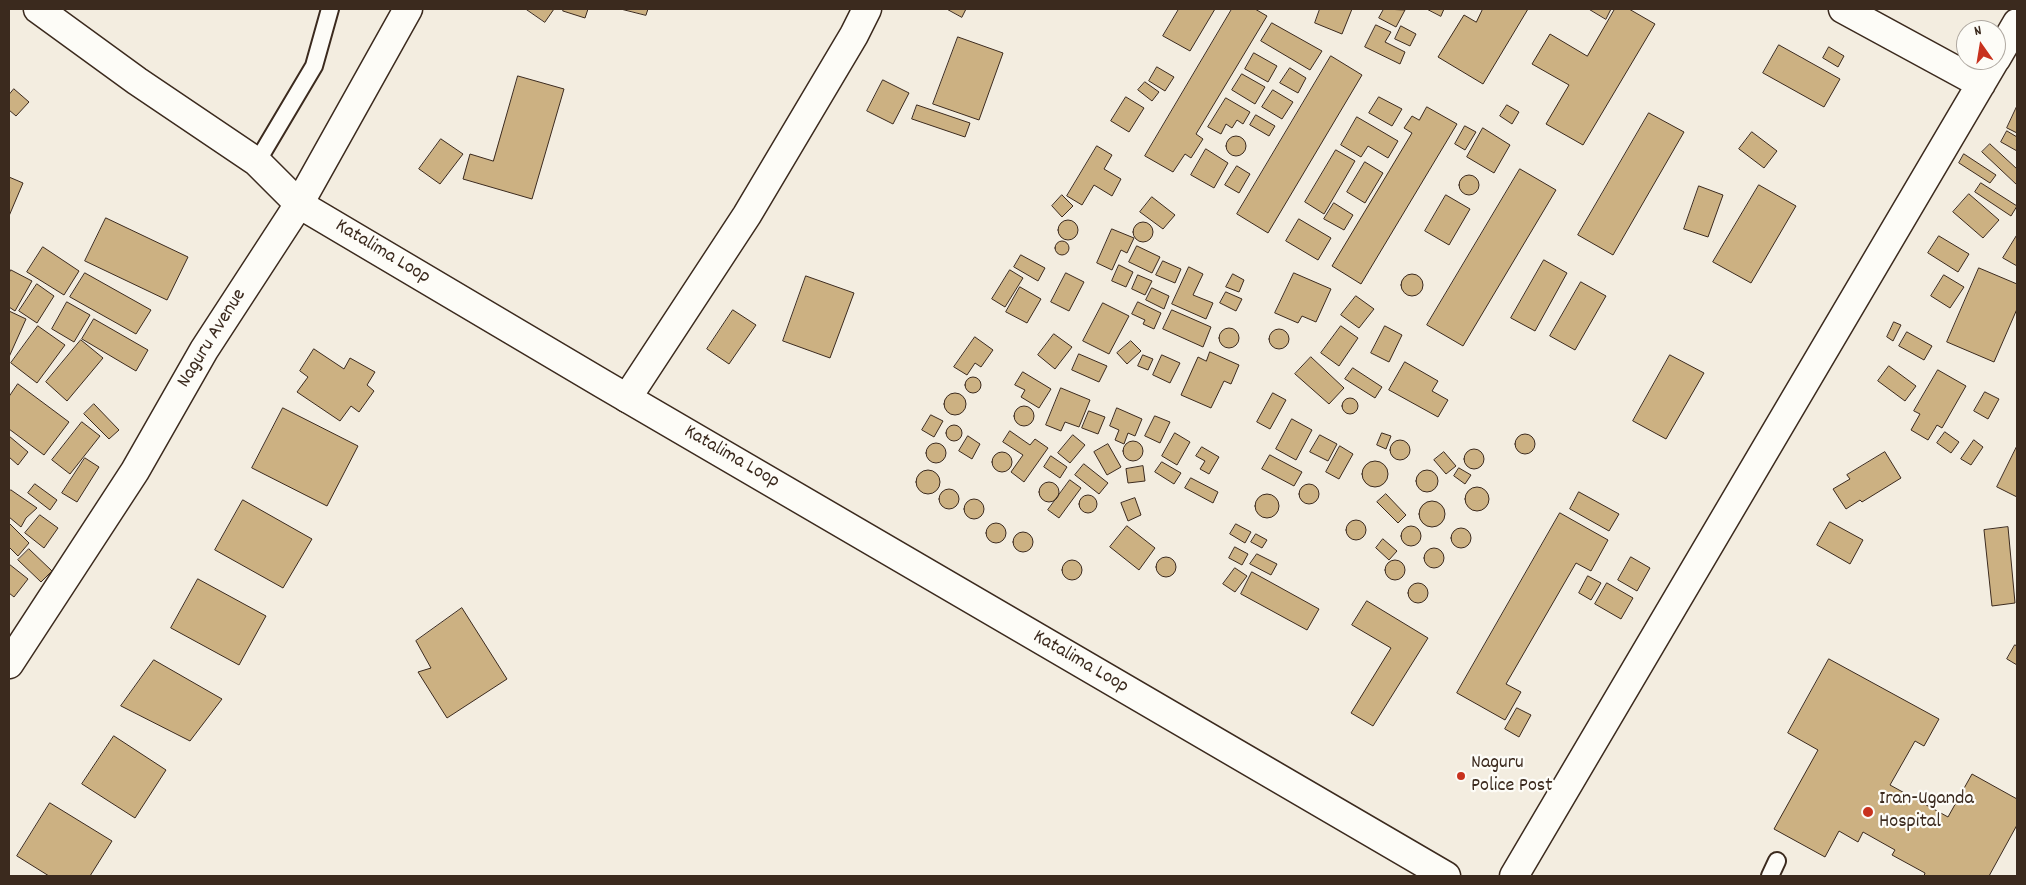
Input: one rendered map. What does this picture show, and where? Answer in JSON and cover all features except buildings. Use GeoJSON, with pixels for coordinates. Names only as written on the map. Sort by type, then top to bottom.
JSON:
{"type":"FeatureCollection","features":[{"type":"Feature","properties":{"kind":"street","name":"Katalima Loop"},"geometry":{"type":"LineString","coordinates":[[38,9],[137,82],[257,162],[299,204],[627,398],[1446,876]]}},
{"type":"Feature","properties":{"kind":"street","name":"Naguru Avenue"},"geometry":{"type":"LineString","coordinates":[[9,664],[135,471],[204,350],[299,204],[408,9]]}},
{"type":"Feature","properties":{"kind":"street"},"geometry":{"type":"LineString","coordinates":[[627,398],[747,215],[854,35],[867,9]]}},
{"type":"Feature","properties":{"kind":"street"},"geometry":{"type":"LineString","coordinates":[[1843,9],[1981,84]]}},
{"type":"Feature","properties":{"kind":"street"},"geometry":{"type":"LineString","coordinates":[[2006,42],[2017,23]]}},
{"type":"Feature","properties":{"kind":"street"},"geometry":{"type":"LineString","coordinates":[[1514,876],[1989,70]]}},
{"type":"Feature","properties":{"kind":"lane"},"geometry":{"type":"LineString","coordinates":[[257,162],[314,66],[330,9]]}},
{"type":"Feature","properties":{"kind":"lane"},"geometry":{"type":"LineString","coordinates":[[1770,876],[1778,861]]}},
{"type":"Feature","properties":{"kind":"place","name":"Naguru Police Post"},"geometry":{"type":"Point","coordinates":[1461,776]}},
{"type":"Feature","properties":{"kind":"place","name":"Iran-Uganda Hospital"},"geometry":{"type":"Point","coordinates":[1868,812]}}]}
